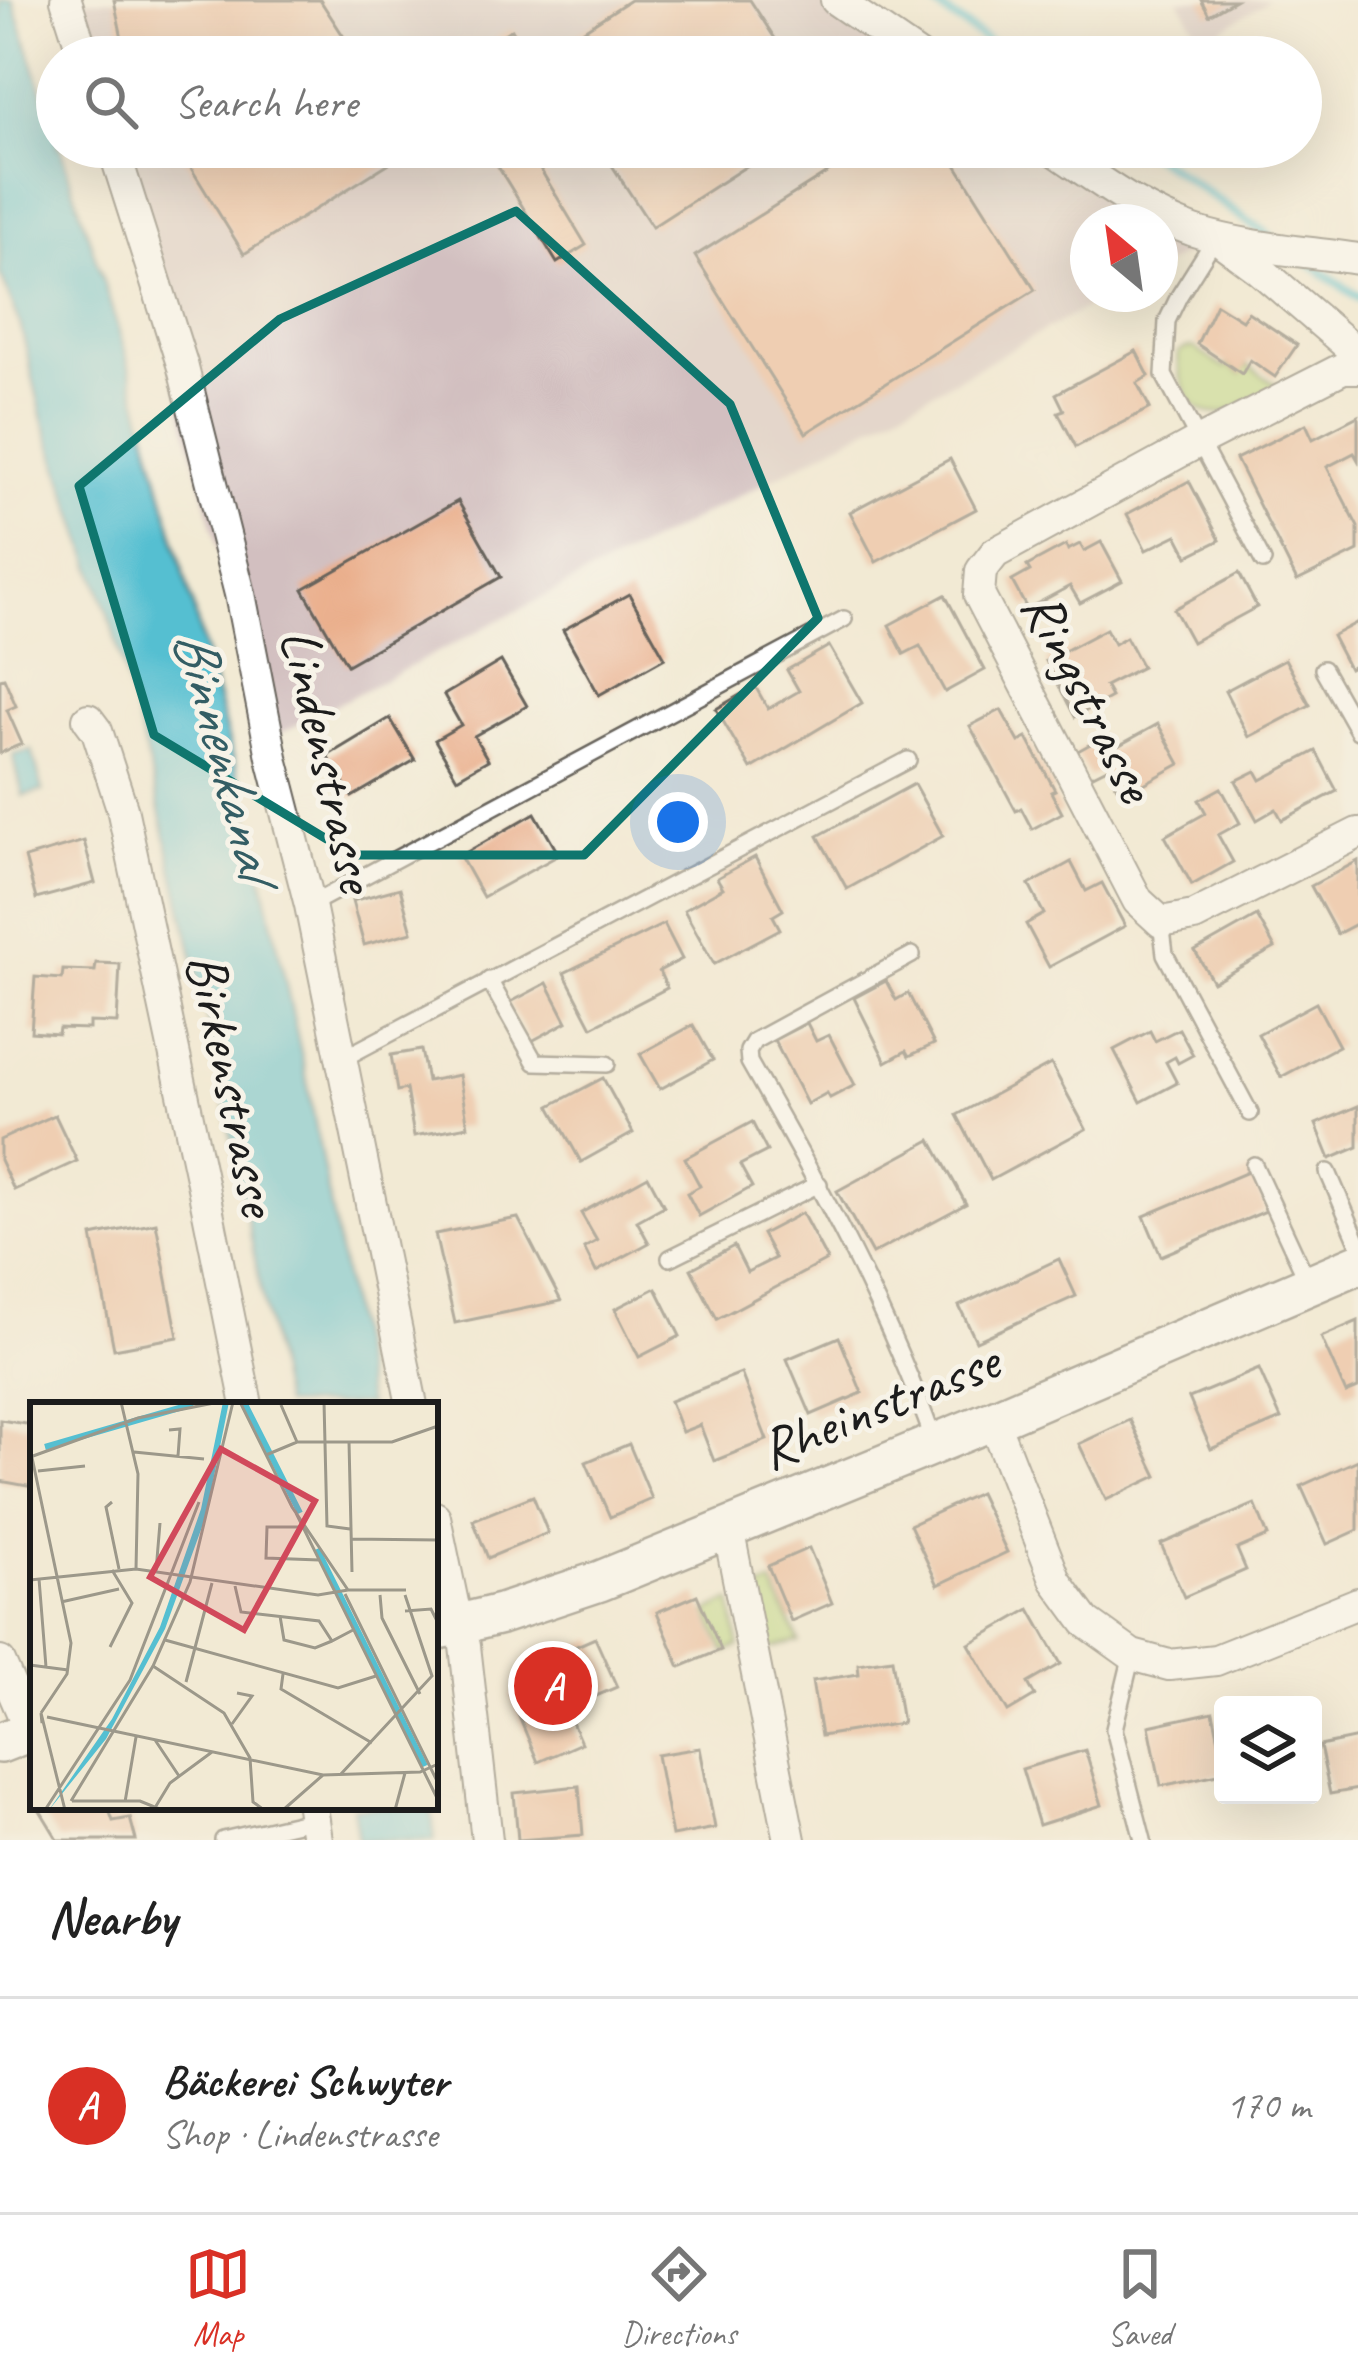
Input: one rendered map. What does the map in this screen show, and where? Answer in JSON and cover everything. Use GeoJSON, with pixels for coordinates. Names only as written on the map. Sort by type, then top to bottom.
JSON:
{"type":"FeatureCollection","features":[{"type":"Feature","properties":{"kind":"street"},"geometry":{"type":"LineString","coordinates":[[66,0],[77,36]]}},
{"type":"Feature","properties":{"kind":"street"},"geometry":{"type":"LineString","coordinates":[[836,0],[888,36]]}},
{"type":"Feature","properties":{"kind":"street","name":"Lindenstrasse"},"geometry":{"type":"LineString","coordinates":[[120,168],[182,364],[240,594],[273,762],[310,904],[411,1402]]}},
{"type":"Feature","properties":{"kind":"street"},"geometry":{"type":"LineString","coordinates":[[1081,168],[1130,202],[1217,237],[1358,259]]}},
{"type":"Feature","properties":{"kind":"street"},"geometry":{"type":"LineString","coordinates":[[1217,237],[1358,354]]}},
{"type":"Feature","properties":{"kind":"street","name":"Ringstrasse"},"geometry":{"type":"LineString","coordinates":[[1161,922],[1138,901],[1036,709],[979,595],[980,572],[995,553],[1198,442],[1343,368],[1358,368]]}},
{"type":"Feature","properties":{"kind":"street","name":"Birkenstrasse"},"geometry":{"type":"LineString","coordinates":[[88,718],[97,731],[122,808],[246,1402]]}},
{"type":"Feature","properties":{"kind":"street"},"geometry":{"type":"LineString","coordinates":[[1161,922],[1194,916],[1358,833]]}},
{"type":"Feature","properties":{"kind":"street","name":"Rheinstrasse"},"geometry":{"type":"LineString","coordinates":[[443,1628],[600,1581],[1358,1264]]}},
{"type":"Feature","properties":{"kind":"street"},"geometry":{"type":"LineString","coordinates":[[993,1420],[1056,1581],[1086,1622],[1132,1655],[1169,1665],[1216,1660],[1358,1603]]}},
{"type":"Feature","properties":{"kind":"street"},"geometry":{"type":"LineString","coordinates":[[728,1528],[790,1840]]}},
{"type":"Feature","properties":{"kind":"street"},"geometry":{"type":"LineString","coordinates":[[438,1559],[443,1628],[465,1646],[487,1840]]}},
{"type":"Feature","properties":{"kind":"street"},"geometry":{"type":"LineString","coordinates":[[0,1662],[21,1735]]}},
{"type":"Feature","properties":{"kind":"lane"},"geometry":{"type":"LineString","coordinates":[[1217,237],[1167,321],[1164,375],[1263,561]]}},
{"type":"Feature","properties":{"kind":"lane"},"geometry":{"type":"LineString","coordinates":[[310,904],[844,619]]}},
{"type":"Feature","properties":{"kind":"lane"},"geometry":{"type":"LineString","coordinates":[[1323,668],[1358,731]]}},
{"type":"Feature","properties":{"kind":"lane"},"geometry":{"type":"LineString","coordinates":[[342,1059],[908,760]]}},
{"type":"Feature","properties":{"kind":"lane"},"geometry":{"type":"LineString","coordinates":[[1161,922],[1166,954],[1250,1113]]}},
{"type":"Feature","properties":{"kind":"lane"},"geometry":{"type":"LineString","coordinates":[[912,955],[754,1041],[748,1051],[749,1062],[819,1184],[879,1306],[935,1444]]}},
{"type":"Feature","properties":{"kind":"lane"},"geometry":{"type":"LineString","coordinates":[[489,980],[535,1062],[607,1064]]}},
{"type":"Feature","properties":{"kind":"lane"},"geometry":{"type":"LineString","coordinates":[[1254,1165],[1309,1285]]}},
{"type":"Feature","properties":{"kind":"lane"},"geometry":{"type":"LineString","coordinates":[[1328,1172],[1358,1242]]}},
{"type":"Feature","properties":{"kind":"lane"},"geometry":{"type":"LineString","coordinates":[[670,1258],[819,1184]]}},
{"type":"Feature","properties":{"kind":"lane"},"geometry":{"type":"LineString","coordinates":[[1132,1655],[1114,1729],[1143,1840]]}},
{"type":"Feature","properties":{"kind":"lane"},"geometry":{"type":"LineString","coordinates":[[223,1840],[315,1822]]}},
{"type":"Feature","properties":{"kind":"highlighted area"},"geometry":{"type":"Polygon","coordinates":[[[516,211],[730,404],[818,618],[584,855],[353,855],[154,735],[79,486],[280,319],[516,211]]]}},
{"type":"Feature","properties":{"kind":"shaded area"},"geometry":{"type":"Polygon","coordinates":[[[66,0],[836,0],[888,36],[77,36],[66,0]]]}},
{"type":"Feature","properties":{"kind":"shaded area"},"geometry":{"type":"Polygon","coordinates":[[[1179,0],[1269,0],[1211,36],[1200,36],[1179,0]]]}},
{"type":"Feature","properties":{"kind":"shaded area"},"geometry":{"type":"Polygon","coordinates":[[[118,168],[1089,168],[1155,204],[1070,204],[1070,312],[1078,312],[801,464],[268,740],[118,168]]]}},
{"type":"Feature","properties":{"kind":"shaded area"},"geometry":{"type":"Polygon","coordinates":[[[1178,216],[1216,237],[1178,257],[1178,216]]]}},
{"type":"Feature","properties":{"kind":"green space"},"geometry":{"type":"Polygon","coordinates":[[[1187,348],[1241,374],[1247,365],[1278,386],[1225,412],[1202,410],[1188,396],[1180,374],[1178,353],[1187,348]]]}},
{"type":"Feature","properties":{"kind":"green space"},"geometry":{"type":"Polygon","coordinates":[[[772,1584],[799,1641],[766,1650],[754,1592],[772,1584]]]}},
{"type":"Feature","properties":{"kind":"green space"},"geometry":{"type":"Polygon","coordinates":[[[731,1601],[739,1646],[725,1652],[707,1612],[731,1601]]]}},
{"type":"Feature","properties":{"kind":"water","name":"Binnenkanal"},"geometry":{"type":"Polygon","coordinates":[[[0,0],[13,0],[36,72],[36,168],[67,168],[124,347],[251,825],[307,1080],[367,1402],[282,1402],[215,1052],[154,785],[111,623],[43,420],[20,324],[0,273],[0,0]]]}},
{"type":"Feature","properties":{"kind":"water"},"geometry":{"type":"Polygon","coordinates":[[[32,750],[43,791],[23,796],[13,755],[32,750]]]}},
{"type":"Feature","properties":{"kind":"water"},"geometry":{"type":"Polygon","coordinates":[[[353,1810],[431,1810],[435,1840],[358,1840],[353,1810]]]}},
{"type":"Feature","properties":{"kind":"building"},"geometry":{"type":"Polygon","coordinates":[[[114,0],[320,0],[343,36],[122,36],[114,0]]]}},
{"type":"Feature","properties":{"kind":"building"},"geometry":{"type":"Polygon","coordinates":[[[630,0],[750,0],[773,36],[574,36],[630,0]]]}},
{"type":"Feature","properties":{"kind":"building"},"geometry":{"type":"Polygon","coordinates":[[[1201,0],[1235,0],[1209,15],[1201,0]]]}},
{"type":"Feature","properties":{"kind":"building"},"geometry":{"type":"Polygon","coordinates":[[[191,168],[381,168],[244,254],[191,168]]]}},
{"type":"Feature","properties":{"kind":"building"},"geometry":{"type":"Polygon","coordinates":[[[499,168],[540,168],[586,245],[557,263],[499,168]]]}},
{"type":"Feature","properties":{"kind":"building"},"geometry":{"type":"Polygon","coordinates":[[[614,168],[743,168],[652,227],[614,168]]]}},
{"type":"Feature","properties":{"kind":"building"},"geometry":{"type":"Polygon","coordinates":[[[835,168],[958,168],[1035,290],[806,433],[695,256],[835,168]]]}},
{"type":"Feature","properties":{"kind":"building"},"geometry":{"type":"Polygon","coordinates":[[[1216,304],[1242,320],[1248,312],[1297,345],[1275,377],[1250,360],[1242,374],[1197,344],[1216,304]]]}},
{"type":"Feature","properties":{"kind":"building"},"geometry":{"type":"Polygon","coordinates":[[[1136,351],[1149,376],[1137,383],[1150,408],[1076,447],[1058,412],[1064,410],[1056,394],[1136,351]]]}},
{"type":"Feature","properties":{"kind":"building"},"geometry":{"type":"Polygon","coordinates":[[[1358,416],[1358,460],[1354,453],[1327,467],[1358,527],[1358,551],[1297,581],[1236,459],[1306,424],[1313,439],[1358,416]]]}},
{"type":"Feature","properties":{"kind":"building"},"geometry":{"type":"Polygon","coordinates":[[[950,459],[976,509],[876,562],[850,512],[950,459]]]}},
{"type":"Feature","properties":{"kind":"building"},"geometry":{"type":"Polygon","coordinates":[[[1189,481],[1220,540],[1188,556],[1177,535],[1146,550],[1127,514],[1189,481]]]}},
{"type":"Feature","properties":{"kind":"building"},"geometry":{"type":"Polygon","coordinates":[[[458,501],[501,577],[347,665],[303,589],[458,501]]]}},
{"type":"Feature","properties":{"kind":"building"},"geometry":{"type":"Polygon","coordinates":[[[1101,542],[1122,581],[1080,603],[1070,586],[1027,609],[1012,581],[1030,571],[1027,566],[1066,545],[1068,550],[1080,544],[1084,551],[1101,542]]]}},
{"type":"Feature","properties":{"kind":"building"},"geometry":{"type":"Polygon","coordinates":[[[1239,573],[1257,607],[1192,642],[1174,609],[1239,573]]]}},
{"type":"Feature","properties":{"kind":"building"},"geometry":{"type":"Polygon","coordinates":[[[629,594],[665,658],[599,695],[563,630],[629,594]]]}},
{"type":"Feature","properties":{"kind":"building"},"geometry":{"type":"Polygon","coordinates":[[[945,595],[985,670],[945,692],[920,646],[904,654],[889,625],[945,595]]]}},
{"type":"Feature","properties":{"kind":"building"},"geometry":{"type":"Polygon","coordinates":[[[1358,622],[1358,664],[1349,669],[1332,636],[1358,622]]]}},
{"type":"Feature","properties":{"kind":"building"},"geometry":{"type":"Polygon","coordinates":[[[1106,629],[1114,644],[1126,637],[1142,667],[1105,686],[1111,697],[1075,717],[1046,661],[1106,629]]]}},
{"type":"Feature","properties":{"kind":"building"},"geometry":{"type":"Polygon","coordinates":[[[829,646],[862,703],[751,769],[716,709],[755,686],[768,709],[799,691],[787,670],[829,646]]]}},
{"type":"Feature","properties":{"kind":"building"},"geometry":{"type":"Polygon","coordinates":[[[1285,659],[1310,705],[1249,737],[1225,691],[1285,659]]]}},
{"type":"Feature","properties":{"kind":"building"},"geometry":{"type":"Polygon","coordinates":[[[501,661],[527,706],[474,736],[488,760],[457,778],[435,740],[461,725],[444,695],[501,661]]]}},
{"type":"Feature","properties":{"kind":"building"},"geometry":{"type":"Polygon","coordinates":[[[4,678],[16,706],[7,710],[22,744],[0,753],[0,679],[4,678]]]}},
{"type":"Feature","properties":{"kind":"building"},"geometry":{"type":"Polygon","coordinates":[[[1001,710],[1019,742],[1027,738],[1062,813],[1032,829],[1021,808],[1016,811],[970,726],[1001,710]]]}},
{"type":"Feature","properties":{"kind":"building"},"geometry":{"type":"Polygon","coordinates":[[[390,718],[415,760],[352,797],[327,756],[390,718]]]}},
{"type":"Feature","properties":{"kind":"building"},"geometry":{"type":"Polygon","coordinates":[[[1158,724],[1180,764],[1122,796],[1107,768],[1089,777],[1076,752],[1103,737],[1109,751],[1158,724]]]}},
{"type":"Feature","properties":{"kind":"building"},"geometry":{"type":"Polygon","coordinates":[[[1316,751],[1337,791],[1282,820],[1276,809],[1257,820],[1236,781],[1256,771],[1261,780],[1316,751]]]}},
{"type":"Feature","properties":{"kind":"building"},"geometry":{"type":"Polygon","coordinates":[[[914,784],[943,836],[847,889],[818,836],[914,784]]]}},
{"type":"Feature","properties":{"kind":"building"},"geometry":{"type":"Polygon","coordinates":[[[1221,788],[1240,823],[1218,835],[1233,862],[1192,885],[1165,836],[1206,813],[1199,800],[1221,788]]]}},
{"type":"Feature","properties":{"kind":"building"},"geometry":{"type":"Polygon","coordinates":[[[535,813],[559,855],[483,897],[460,856],[535,813]]]}},
{"type":"Feature","properties":{"kind":"building"},"geometry":{"type":"Polygon","coordinates":[[[84,841],[95,883],[36,899],[25,858],[84,841]]]}},
{"type":"Feature","properties":{"kind":"building"},"geometry":{"type":"Polygon","coordinates":[[[755,857],[783,910],[773,916],[780,929],[714,964],[684,910],[723,888],[717,878],[755,857]]]}},
{"type":"Feature","properties":{"kind":"building"},"geometry":{"type":"Polygon","coordinates":[[[1358,861],[1358,923],[1337,934],[1311,886],[1358,861]]]}},
{"type":"Feature","properties":{"kind":"building"},"geometry":{"type":"Polygon","coordinates":[[[1071,862],[1086,891],[1102,883],[1125,926],[1049,967],[1026,924],[1044,914],[1029,885],[1071,862]]]}},
{"type":"Feature","properties":{"kind":"building"},"geometry":{"type":"Polygon","coordinates":[[[400,888],[412,932],[364,945],[352,901],[400,888]]]}},
{"type":"Feature","properties":{"kind":"building"},"geometry":{"type":"Polygon","coordinates":[[[1257,916],[1275,948],[1213,982],[1195,951],[1257,916]]]}},
{"type":"Feature","properties":{"kind":"building"},"geometry":{"type":"Polygon","coordinates":[[[664,924],[682,959],[659,971],[667,988],[592,1027],[564,973],[664,924]]]}},
{"type":"Feature","properties":{"kind":"building"},"geometry":{"type":"Polygon","coordinates":[[[96,963],[120,964],[117,1023],[89,1022],[89,1029],[59,1028],[58,1034],[31,1032],[35,977],[62,979],[63,970],[95,971],[96,963]]]}},
{"type":"Feature","properties":{"kind":"building"},"geometry":{"type":"Polygon","coordinates":[[[886,981],[896,1000],[908,993],[934,1044],[886,1062],[854,998],[886,981]]]}},
{"type":"Feature","properties":{"kind":"building"},"geometry":{"type":"Polygon","coordinates":[[[547,983],[567,1022],[530,1042],[509,1003],[547,983]]]}},
{"type":"Feature","properties":{"kind":"building"},"geometry":{"type":"Polygon","coordinates":[[[1316,1003],[1339,1046],[1281,1077],[1258,1034],[1316,1003]]]}},
{"type":"Feature","properties":{"kind":"building"},"geometry":{"type":"Polygon","coordinates":[[[807,1023],[816,1041],[829,1035],[855,1085],[807,1104],[774,1040],[807,1023]]]}},
{"type":"Feature","properties":{"kind":"building"},"geometry":{"type":"Polygon","coordinates":[[[693,1025],[713,1060],[660,1089],[640,1054],[693,1025]]]}},
{"type":"Feature","properties":{"kind":"building"},"geometry":{"type":"Polygon","coordinates":[[[1179,1029],[1193,1055],[1178,1063],[1175,1057],[1166,1062],[1177,1083],[1141,1102],[1114,1050],[1150,1031],[1155,1041],[1179,1029]]]}},
{"type":"Feature","properties":{"kind":"building"},"geometry":{"type":"Polygon","coordinates":[[[421,1050],[427,1081],[459,1075],[468,1126],[414,1136],[406,1089],[397,1091],[391,1055],[421,1050]]]}},
{"type":"Feature","properties":{"kind":"building"},"geometry":{"type":"Polygon","coordinates":[[[1051,1064],[1086,1129],[991,1180],[957,1115],[1051,1064]]]}},
{"type":"Feature","properties":{"kind":"building"},"geometry":{"type":"Polygon","coordinates":[[[603,1078],[633,1133],[581,1162],[550,1106],[603,1078]]]}},
{"type":"Feature","properties":{"kind":"building"},"geometry":{"type":"Polygon","coordinates":[[[1358,1106],[1358,1147],[1330,1159],[1316,1124],[1358,1106]]]}},
{"type":"Feature","properties":{"kind":"building"},"geometry":{"type":"Polygon","coordinates":[[[55,1115],[77,1161],[14,1190],[0,1160],[0,1140],[55,1115]]]}},
{"type":"Feature","properties":{"kind":"building"},"geometry":{"type":"Polygon","coordinates":[[[752,1122],[767,1151],[740,1165],[752,1187],[699,1216],[687,1193],[700,1186],[685,1158],[752,1122]]]}},
{"type":"Feature","properties":{"kind":"building"},"geometry":{"type":"Polygon","coordinates":[[[931,1140],[966,1204],[872,1254],[837,1191],[931,1140]]]}},
{"type":"Feature","properties":{"kind":"building"},"geometry":{"type":"Polygon","coordinates":[[[1250,1171],[1266,1211],[1161,1256],[1144,1216],[1250,1171]]]}},
{"type":"Feature","properties":{"kind":"building"},"geometry":{"type":"Polygon","coordinates":[[[648,1176],[664,1206],[637,1221],[649,1243],[596,1272],[584,1248],[597,1241],[581,1213],[648,1176]]]}},
{"type":"Feature","properties":{"kind":"building"},"geometry":{"type":"Polygon","coordinates":[[[802,1213],[827,1260],[717,1319],[691,1269],[734,1246],[747,1272],[775,1258],[762,1234],[802,1213]]]}},
{"type":"Feature","properties":{"kind":"building"},"geometry":{"type":"Polygon","coordinates":[[[518,1218],[561,1301],[455,1323],[435,1234],[518,1218]]]}},
{"type":"Feature","properties":{"kind":"building"},"geometry":{"type":"Polygon","coordinates":[[[156,1223],[178,1337],[114,1349],[92,1236],[156,1223]]]}},
{"type":"Feature","properties":{"kind":"building"},"geometry":{"type":"Polygon","coordinates":[[[1059,1259],[1076,1296],[976,1341],[959,1306],[1059,1259]]]}},
{"type":"Feature","properties":{"kind":"building"},"geometry":{"type":"Polygon","coordinates":[[[656,1288],[680,1336],[639,1357],[615,1309],[656,1288]]]}},
{"type":"Feature","properties":{"kind":"building"},"geometry":{"type":"Polygon","coordinates":[[[1358,1321],[1358,1388],[1346,1393],[1321,1337],[1358,1321]]]}},
{"type":"Feature","properties":{"kind":"building"},"geometry":{"type":"Polygon","coordinates":[[[839,1337],[862,1393],[811,1415],[787,1359],[839,1337]]]}},
{"type":"Feature","properties":{"kind":"building"},"geometry":{"type":"Polygon","coordinates":[[[1259,1369],[1281,1419],[1211,1449],[1189,1398],[1259,1369]]]}},
{"type":"Feature","properties":{"kind":"building"},"geometry":{"type":"Polygon","coordinates":[[[741,1373],[767,1440],[714,1461],[700,1425],[682,1432],[670,1401],[741,1373]]]}},
{"type":"Feature","properties":{"kind":"building"},"geometry":{"type":"Polygon","coordinates":[[[0,1420],[30,1425],[30,1486],[0,1481],[0,1420]]]}},
{"type":"Feature","properties":{"kind":"building"},"geometry":{"type":"Polygon","coordinates":[[[1130,1420],[1157,1476],[1106,1500],[1079,1444],[1130,1420]]]}},
{"type":"Feature","properties":{"kind":"building"},"geometry":{"type":"Polygon","coordinates":[[[629,1444],[652,1499],[610,1517],[586,1462],[629,1444]]]}},
{"type":"Feature","properties":{"kind":"building"},"geometry":{"type":"Polygon","coordinates":[[[1358,1460],[1358,1530],[1327,1544],[1301,1486],[1358,1460]]]}},
{"type":"Feature","properties":{"kind":"building"},"geometry":{"type":"Polygon","coordinates":[[[979,1493],[1007,1552],[938,1585],[910,1525],[979,1493]]]}},
{"type":"Feature","properties":{"kind":"building"},"geometry":{"type":"Polygon","coordinates":[[[533,1496],[548,1533],[488,1558],[473,1520],[533,1496]]]}},
{"type":"Feature","properties":{"kind":"building"},"geometry":{"type":"Polygon","coordinates":[[[1255,1504],[1268,1536],[1237,1549],[1246,1570],[1184,1597],[1161,1544],[1255,1504]]]}},
{"type":"Feature","properties":{"kind":"building"},"geometry":{"type":"Polygon","coordinates":[[[809,1548],[832,1603],[791,1621],[768,1566],[809,1548]]]}},
{"type":"Feature","properties":{"kind":"building"},"geometry":{"type":"Polygon","coordinates":[[[697,1595],[721,1650],[680,1667],[657,1612],[697,1595]]]}},
{"type":"Feature","properties":{"kind":"building"},"geometry":{"type":"Polygon","coordinates":[[[1030,1609],[1061,1664],[1028,1683],[1035,1696],[1008,1712],[969,1644],[1030,1609]]]}},
{"type":"Feature","properties":{"kind":"building"},"geometry":{"type":"Polygon","coordinates":[[[595,1638],[617,1687],[566,1709],[581,1743],[538,1762],[510,1695],[524,1689],[517,1672],[595,1638]]]}},
{"type":"Feature","properties":{"kind":"building"},"geometry":{"type":"Polygon","coordinates":[[[892,1659],[902,1723],[821,1736],[812,1681],[859,1674],[858,1664],[892,1659]]]}},
{"type":"Feature","properties":{"kind":"building"},"geometry":{"type":"Polygon","coordinates":[[[1213,1712],[1214,1775],[1161,1786],[1149,1726],[1213,1712]]]}},
{"type":"Feature","properties":{"kind":"building"},"geometry":{"type":"Polygon","coordinates":[[[1358,1738],[1358,1789],[1330,1794],[1322,1746],[1358,1738]]]}},
{"type":"Feature","properties":{"kind":"building"},"geometry":{"type":"Polygon","coordinates":[[[700,1748],[715,1828],[672,1836],[657,1755],[700,1748]]]}},
{"type":"Feature","properties":{"kind":"building"},"geometry":{"type":"Polygon","coordinates":[[[1085,1750],[1102,1805],[1039,1825],[1022,1769],[1085,1750]]]}},
{"type":"Feature","properties":{"kind":"building"},"geometry":{"type":"Polygon","coordinates":[[[579,1786],[583,1835],[518,1840],[514,1793],[579,1786]]]}},
{"type":"Feature","properties":{"kind":"building"},"geometry":{"type":"Polygon","coordinates":[[[40,1810],[109,1810],[113,1821],[130,1818],[136,1840],[58,1840],[40,1810]]]}},
{"type":"Feature","properties":{"kind":"waterway"},"geometry":{"type":"LineString","coordinates":[[928,0],[980,36]]}},
{"type":"Feature","properties":{"kind":"waterway"},"geometry":{"type":"LineString","coordinates":[[1171,168],[1271,237]]}},
{"type":"Feature","properties":{"kind":"waterway"},"geometry":{"type":"LineString","coordinates":[[1306,261],[1358,297]]}},
{"type":"Feature","properties":{"kind":"place","name":"Bäckerei Schwyter"},"geometry":{"type":"Point","coordinates":[553,1686]}}]}
